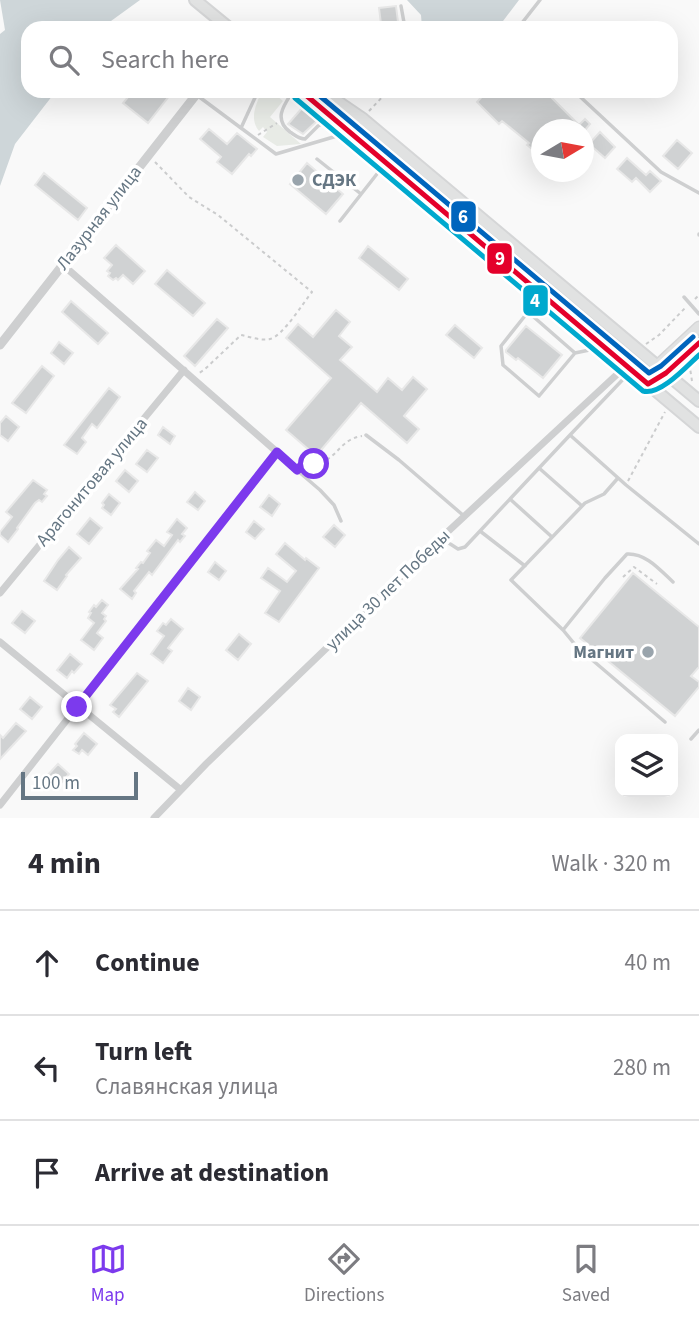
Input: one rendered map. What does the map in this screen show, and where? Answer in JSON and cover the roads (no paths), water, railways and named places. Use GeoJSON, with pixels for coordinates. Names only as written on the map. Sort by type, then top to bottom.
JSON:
{"type":"FeatureCollection","features":[{"type":"Feature","properties":{"kind":"main road"},"geometry":{"type":"LineString","coordinates":[[195,0],[220,21]]}},
{"type":"Feature","properties":{"kind":"main road"},"geometry":{"type":"LineString","coordinates":[[309,98],[699,427]]}},
{"type":"Feature","properties":{"kind":"main road"},"geometry":{"type":"LineString","coordinates":[[332,98],[363,119],[699,401]]}},
{"type":"Feature","properties":{"kind":"main road"},"geometry":{"type":"LineString","coordinates":[[648,384],[699,327]]}},
{"type":"Feature","properties":{"kind":"main road"},"geometry":{"type":"LineString","coordinates":[[662,370],[699,342]]}},
{"type":"Feature","properties":{"kind":"street","name":"Лазурная улица"},"geometry":{"type":"LineString","coordinates":[[0,345],[193,98]]}},
{"type":"Feature","properties":{"kind":"street"},"geometry":{"type":"LineString","coordinates":[[0,805],[277,452],[63,265]]}},
{"type":"Feature","properties":{"kind":"street","name":"улица 30 лет Победы"},"geometry":{"type":"LineString","coordinates":[[154,818],[206,764],[465,516],[628,368]]}},
{"type":"Feature","properties":{"kind":"street","name":"Арагонитовая улица"},"geometry":{"type":"LineString","coordinates":[[0,593],[184,370]]}},
{"type":"Feature","properties":{"kind":"street"},"geometry":{"type":"LineString","coordinates":[[0,642],[181,790]]}},
{"type":"Feature","properties":{"kind":"lane"},"geometry":{"type":"LineString","coordinates":[[524,21],[540,0]]}},
{"type":"Feature","properties":{"kind":"lane"},"geometry":{"type":"LineString","coordinates":[[401,5],[404,21]]}},
{"type":"Feature","properties":{"kind":"lane"},"geometry":{"type":"LineString","coordinates":[[203,98],[276,155],[348,132]]}},
{"type":"Feature","properties":{"kind":"lane"},"geometry":{"type":"LineString","coordinates":[[241,128],[255,98]]}},
{"type":"Feature","properties":{"kind":"lane"},"geometry":{"type":"LineString","coordinates":[[289,98],[282,109],[281,122],[284,128],[302,139],[325,121],[334,119]]}},
{"type":"Feature","properties":{"kind":"lane"},"geometry":{"type":"LineString","coordinates":[[581,98],[660,172],[699,193]]}},
{"type":"Feature","properties":{"kind":"lane"},"geometry":{"type":"LineString","coordinates":[[317,159],[361,194]]}},
{"type":"Feature","properties":{"kind":"lane"},"geometry":{"type":"LineString","coordinates":[[340,220],[385,163]]}},
{"type":"Feature","properties":{"kind":"lane"},"geometry":{"type":"LineString","coordinates":[[535,290],[527,312],[501,346],[503,365],[539,396],[575,353],[602,347]]}},
{"type":"Feature","properties":{"kind":"lane"},"geometry":{"type":"LineString","coordinates":[[684,297],[699,314]]}},
{"type":"Feature","properties":{"kind":"lane"},"geometry":{"type":"LineString","coordinates":[[527,312],[575,353]]}},
{"type":"Feature","properties":{"kind":"lane"},"geometry":{"type":"LineString","coordinates":[[442,538],[458,549],[465,547],[570,435],[628,368]]}},
{"type":"Feature","properties":{"kind":"lane"},"geometry":{"type":"LineString","coordinates":[[366,435],[465,516]]}},
{"type":"Feature","properties":{"kind":"lane"},"geometry":{"type":"LineString","coordinates":[[570,435],[699,544]]}},
{"type":"Feature","properties":{"kind":"lane"},"geometry":{"type":"LineString","coordinates":[[277,452],[334,505],[341,521]]}},
{"type":"Feature","properties":{"kind":"lane"},"geometry":{"type":"LineString","coordinates":[[539,468],[582,506]]}},
{"type":"Feature","properties":{"kind":"lane"},"geometry":{"type":"LineString","coordinates":[[618,478],[604,494],[582,506],[511,580],[577,647],[665,722]]}},
{"type":"Feature","properties":{"kind":"lane"},"geometry":{"type":"LineString","coordinates":[[510,499],[552,537]]}},
{"type":"Feature","properties":{"kind":"lane"},"geometry":{"type":"LineString","coordinates":[[480,531],[525,566]]}},
{"type":"Feature","properties":{"kind":"lane"},"geometry":{"type":"LineString","coordinates":[[563,630],[627,554],[645,557],[673,582]]}},
{"type":"Feature","properties":{"kind":"lane"},"geometry":{"type":"LineString","coordinates":[[691,739],[699,730]]}},
{"type":"Feature","properties":{"kind":"place","name":"СДЭК"},"geometry":{"type":"Point","coordinates":[298,180]}},
{"type":"Feature","properties":{"kind":"place","name":"Магнит"},"geometry":{"type":"Point","coordinates":[648,652]}}]}
